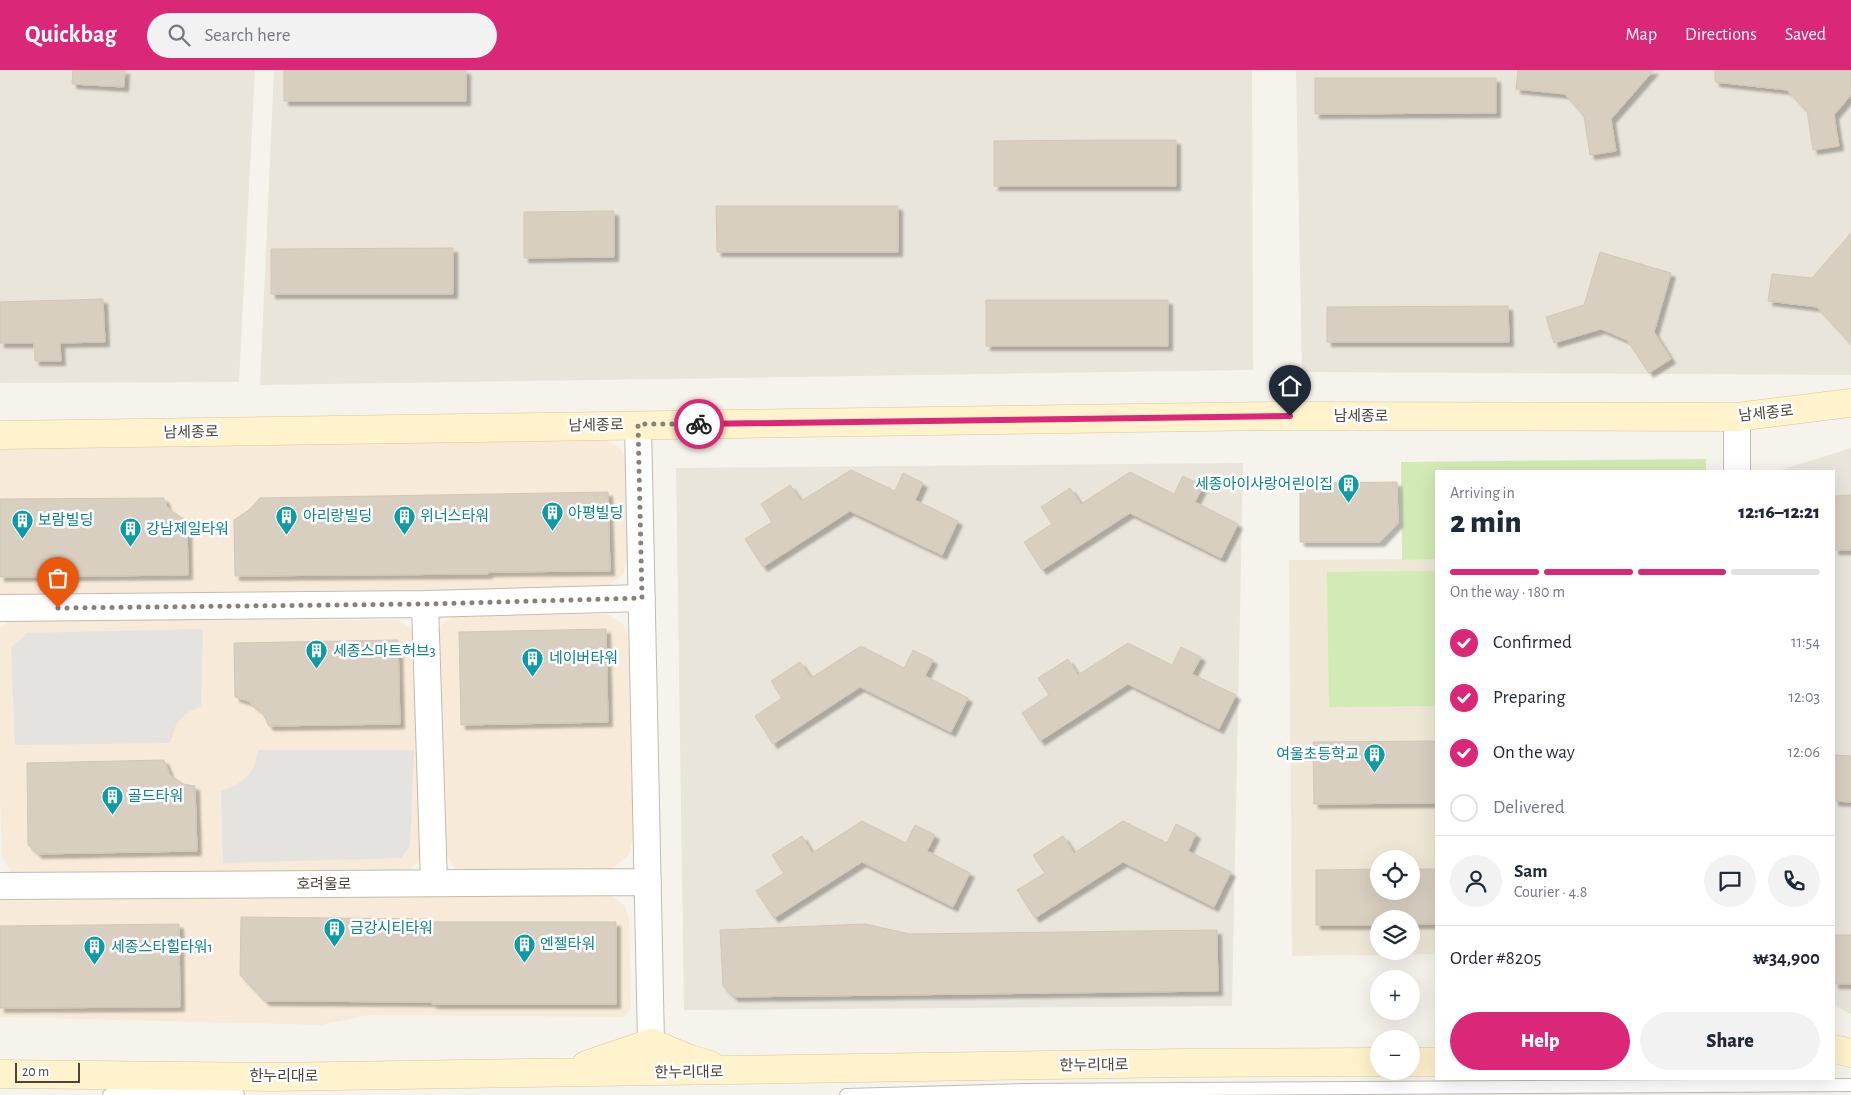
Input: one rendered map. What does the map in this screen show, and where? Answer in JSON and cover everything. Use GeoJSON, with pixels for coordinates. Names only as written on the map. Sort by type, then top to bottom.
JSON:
{"type":"FeatureCollection","features":[{"type":"Feature","properties":{"kind":"street","name":"남세종로"},"geometry":{"type":"LineString","coordinates":[[0,435],[1271,416],[1737,417],[1851,404]]}},
{"type":"Feature","properties":{"kind":"street"},"geometry":{"type":"LineString","coordinates":[[1737,417],[1737,470]]}},
{"type":"Feature","properties":{"kind":"street"},"geometry":{"type":"LineString","coordinates":[[638,424],[651,1043]]}},
{"type":"Feature","properties":{"kind":"street"},"geometry":{"type":"LineString","coordinates":[[0,608],[425,604],[642,598]]}},
{"type":"Feature","properties":{"kind":"street"},"geometry":{"type":"LineString","coordinates":[[425,604],[434,883]]}},
{"type":"Feature","properties":{"kind":"street","name":"호려울로"},"geometry":{"type":"LineString","coordinates":[[0,886],[648,882]]}},
{"type":"Feature","properties":{"kind":"street"},"geometry":{"type":"LineString","coordinates":[[561,1074],[651,1043],[687,1058],[731,1071]]}},
{"type":"Feature","properties":{"kind":"street"},"geometry":{"type":"LineString","coordinates":[[1835,1049],[1851,1053]]}},
{"type":"Feature","properties":{"kind":"street"},"geometry":{"type":"LineString","coordinates":[[1835,1060],[1851,1060]]}},
{"type":"Feature","properties":{"kind":"street","name":"한누리대로"},"geometry":{"type":"LineString","coordinates":[[0,1074],[272,1077],[1370,1062]]}},
{"type":"Feature","properties":{"kind":"street"},"geometry":{"type":"LineString","coordinates":[[1420,1062],[1435,1062]]}},
{"type":"Feature","properties":{"kind":"lane"},"geometry":{"type":"LineString","coordinates":[[846,1095],[1026,1090],[1851,1085]]}},
{"type":"Feature","properties":{"kind":"lane"},"geometry":{"type":"LineString","coordinates":[[109,1095],[184,1091],[238,1095]]}},
{"type":"Feature","properties":{"kind":"shaded area"},"geometry":{"type":"Polygon","coordinates":[[[0,70],[255,70],[239,382],[0,383],[0,70]]]}},
{"type":"Feature","properties":{"kind":"shaded area"},"geometry":{"type":"Polygon","coordinates":[[[274,70],[1252,70],[1253,370],[260,385],[274,70]]]}},
{"type":"Feature","properties":{"kind":"shaded area"},"geometry":{"type":"Polygon","coordinates":[[[1296,70],[1851,70],[1851,375],[1302,372],[1296,70]]]}},
{"type":"Feature","properties":{"kind":"shaded area"},"geometry":{"type":"Polygon","coordinates":[[[604,439],[621,449],[626,461],[628,556],[624,574],[605,588],[0,594],[0,445],[604,439]]]}},
{"type":"Feature","properties":{"kind":"shaded area"},"geometry":{"type":"Polygon","coordinates":[[[1851,448],[1851,1014],[1835,1006],[1835,470],[1781,470],[1851,448]]]}},
{"type":"Feature","properties":{"kind":"shaded area"},"geometry":{"type":"Polygon","coordinates":[[[1243,463],[1232,1006],[684,1010],[676,468],[1243,463]]]}},
{"type":"Feature","properties":{"kind":"shaded area"},"geometry":{"type":"Polygon","coordinates":[[[1435,559],[1435,954],[1420,954],[1420,910],[1370,910],[1370,955],[1292,956],[1289,560],[1435,559]]]}},
{"type":"Feature","properties":{"kind":"shaded area"},"geometry":{"type":"Polygon","coordinates":[[[607,614],[623,624],[628,636],[633,838],[629,855],[611,870],[456,871],[445,852],[437,632],[441,625],[453,616],[607,614]]]}},
{"type":"Feature","properties":{"kind":"shaded area"},"geometry":{"type":"Polygon","coordinates":[[[10,620],[398,620],[414,630],[420,861],[401,876],[13,875],[2,856],[0,797],[0,628],[10,620]]]}},
{"type":"Feature","properties":{"kind":"shaded area"},"geometry":{"type":"Polygon","coordinates":[[[203,629],[201,706],[185,714],[176,725],[170,743],[15,745],[11,648],[27,633],[203,629]]]}},
{"type":"Feature","properties":{"kind":"shaded area"},"geometry":{"type":"Polygon","coordinates":[[[258,750],[414,750],[410,846],[401,858],[223,863],[221,791],[235,786],[247,777],[255,765],[258,750]]]}},
{"type":"Feature","properties":{"kind":"shaded area"},"geometry":{"type":"Polygon","coordinates":[[[611,896],[625,906],[629,918],[631,1007],[624,1017],[369,1015],[321,1025],[0,1017],[0,898],[611,896]]]}},
{"type":"Feature","properties":{"kind":"green space"},"geometry":{"type":"Polygon","coordinates":[[[1706,459],[1706,470],[1435,470],[1435,559],[1402,560],[1401,462],[1706,459]]]}},
{"type":"Feature","properties":{"kind":"green space"},"geometry":{"type":"Polygon","coordinates":[[[1435,571],[1435,706],[1329,707],[1327,572],[1435,571]]]}},
{"type":"Feature","properties":{"kind":"building"},"geometry":{"type":"Polygon","coordinates":[[[73,70],[125,70],[124,87],[72,84],[73,70]]]}},
{"type":"Feature","properties":{"kind":"building"},"geometry":{"type":"Polygon","coordinates":[[[284,70],[466,70],[466,101],[284,101],[284,70]]]}},
{"type":"Feature","properties":{"kind":"building"},"geometry":{"type":"Polygon","coordinates":[[[1518,70],[1654,70],[1611,119],[1616,151],[1590,155],[1584,116],[1565,94],[1516,89],[1518,70]]]}},
{"type":"Feature","properties":{"kind":"building"},"geometry":{"type":"Polygon","coordinates":[[[1715,70],[1851,70],[1851,95],[1834,115],[1839,146],[1813,150],[1807,111],[1787,90],[1715,82],[1715,70]]]}},
{"type":"Feature","properties":{"kind":"building"},"geometry":{"type":"Polygon","coordinates":[[[1315,78],[1496,78],[1496,113],[1315,114],[1315,78]]]}},
{"type":"Feature","properties":{"kind":"building"},"geometry":{"type":"Polygon","coordinates":[[[1176,140],[1176,186],[994,186],[994,141],[1176,140]]]}},
{"type":"Feature","properties":{"kind":"building"},"geometry":{"type":"Polygon","coordinates":[[[716,206],[898,206],[898,252],[717,252],[716,206]]]}},
{"type":"Feature","properties":{"kind":"building"},"geometry":{"type":"Polygon","coordinates":[[[614,211],[614,257],[524,258],[524,212],[614,211]]]}},
{"type":"Feature","properties":{"kind":"building"},"geometry":{"type":"Polygon","coordinates":[[[1851,233],[1851,344],[1817,307],[1768,301],[1772,274],[1812,278],[1851,233]]]}},
{"type":"Feature","properties":{"kind":"building"},"geometry":{"type":"Polygon","coordinates":[[[453,248],[453,294],[271,294],[271,249],[453,248]]]}},
{"type":"Feature","properties":{"kind":"building"},"geometry":{"type":"Polygon","coordinates":[[[1600,252],[1671,273],[1654,332],[1671,359],[1649,373],[1627,340],[1601,329],[1554,343],[1546,317],[1584,305],[1600,252]]]}},
{"type":"Feature","properties":{"kind":"building"},"geometry":{"type":"Polygon","coordinates":[[[103,299],[105,342],[60,343],[61,361],[35,361],[34,343],[0,343],[0,302],[103,299]]]}},
{"type":"Feature","properties":{"kind":"building"},"geometry":{"type":"Polygon","coordinates":[[[986,300],[1168,300],[1168,346],[986,346],[986,300]]]}},
{"type":"Feature","properties":{"kind":"building"},"geometry":{"type":"Polygon","coordinates":[[[1508,306],[1509,342],[1327,342],[1327,307],[1508,306]]]}},
{"type":"Feature","properties":{"kind":"building"},"geometry":{"type":"Polygon","coordinates":[[[851,470],[895,491],[903,473],[923,483],[915,500],[958,521],[942,555],[850,511],[763,567],[745,539],[772,522],[761,504],[790,485],[801,501],[851,470]]]}},
{"type":"Feature","properties":{"kind":"building"},"geometry":{"type":"Polygon","coordinates":[[[1130,472],[1174,494],[1183,476],[1203,486],[1195,502],[1238,524],[1221,558],[1130,513],[1042,570],[1024,542],[1052,524],[1041,507],[1070,488],[1081,504],[1130,472]]]}},
{"type":"Feature","properties":{"kind":"building","name":"세종아이사랑어린이집"},"geometry":{"type":"Polygon","coordinates":[[[1397,482],[1398,523],[1380,542],[1300,542],[1300,483],[1397,482]]]}},
{"type":"Feature","properties":{"kind":"building"},"geometry":{"type":"Polygon","coordinates":[[[608,492],[610,571],[235,576],[234,520],[250,509],[260,498],[608,492]]]}},
{"type":"Feature","properties":{"kind":"building"},"geometry":{"type":"Polygon","coordinates":[[[1851,495],[1851,550],[1835,550],[1835,496],[1851,495]]]}},
{"type":"Feature","properties":{"kind":"building"},"geometry":{"type":"Polygon","coordinates":[[[164,498],[167,507],[187,521],[188,575],[0,577],[0,499],[164,498]]]}},
{"type":"Feature","properties":{"kind":"building","name":"네이버타워"},"geometry":{"type":"Polygon","coordinates":[[[606,629],[608,722],[461,725],[459,632],[606,629]]]}},
{"type":"Feature","properties":{"kind":"building","name":"세종스마트허브3"},"geometry":{"type":"Polygon","coordinates":[[[398,640],[400,724],[269,726],[262,712],[248,701],[235,697],[234,643],[398,640]]]}},
{"type":"Feature","properties":{"kind":"building"},"geometry":{"type":"Polygon","coordinates":[[[1128,643],[1172,665],[1181,647],[1201,657],[1192,674],[1236,695],[1219,729],[1128,684],[1040,741],[1022,713],[1049,695],[1038,678],[1068,659],[1078,675],[1128,643]]]}},
{"type":"Feature","properties":{"kind":"building"},"geometry":{"type":"Polygon","coordinates":[[[861,646],[904,668],[913,650],[933,660],[925,676],[968,698],[951,732],[860,687],[773,744],[755,716],[782,698],[771,681],[800,662],[811,678],[861,646]]]}},
{"type":"Feature","properties":{"kind":"building","name":"여울초등학교"},"geometry":{"type":"Polygon","coordinates":[[[1435,741],[1435,803],[1314,804],[1313,742],[1435,741]]]}},
{"type":"Feature","properties":{"kind":"building"},"geometry":{"type":"Polygon","coordinates":[[[1835,755],[1851,756],[1851,802],[1835,801],[1835,755]]]}},
{"type":"Feature","properties":{"kind":"building","name":"골드타워"},"geometry":{"type":"Polygon","coordinates":[[[164,760],[170,775],[183,784],[195,786],[197,851],[38,854],[28,845],[27,763],[164,760]]]}},
{"type":"Feature","properties":{"kind":"building"},"geometry":{"type":"Polygon","coordinates":[[[862,821],[906,843],[915,825],[935,835],[927,851],[970,873],[953,907],[862,862],[774,918],[756,891],[784,873],[772,855],[802,836],[812,853],[862,821]]]}},
{"type":"Feature","properties":{"kind":"building"},"geometry":{"type":"Polygon","coordinates":[[[1123,821],[1167,843],[1176,824],[1196,834],[1188,851],[1231,872],[1214,907],[1123,862],[1035,918],[1017,890],[1045,873],[1033,855],[1063,836],[1074,853],[1123,821]]]}},
{"type":"Feature","properties":{"kind":"building"},"geometry":{"type":"Polygon","coordinates":[[[1370,869],[1370,900],[1420,900],[1420,869],[1435,869],[1435,924],[1420,924],[1420,910],[1370,910],[1370,925],[1316,925],[1316,870],[1370,869]]]}},
{"type":"Feature","properties":{"kind":"building"},"geometry":{"type":"Polygon","coordinates":[[[241,917],[427,919],[427,922],[616,922],[616,1004],[432,1004],[432,1002],[265,1001],[240,975],[241,917]]]}},
{"type":"Feature","properties":{"kind":"building","name":"세종스타힐타워1"},"geometry":{"type":"Polygon","coordinates":[[[179,924],[180,1007],[0,1008],[0,926],[179,924]]]}},
{"type":"Feature","properties":{"kind":"building"},"geometry":{"type":"Polygon","coordinates":[[[865,924],[910,934],[1217,930],[1218,991],[734,997],[723,986],[720,930],[865,924]]]}},
{"type":"Feature","properties":{"kind":"building"},"geometry":{"type":"Polygon","coordinates":[[[1835,935],[1851,935],[1851,984],[1835,984],[1835,935]]]}},
{"type":"Feature","properties":{"kind":"way so far"},"geometry":{"type":"LineString","coordinates":[[58,608],[425,604],[642,598],[638,424],[699,424]]}},
{"type":"Feature","properties":{"kind":"place","name":"세종아이사랑어린이집"},"geometry":{"type":"Point","coordinates":[1349,503]}},
{"type":"Feature","properties":{"kind":"place","name":"아평빌딩"},"geometry":{"type":"Point","coordinates":[552,532]}},
{"type":"Feature","properties":{"kind":"place","name":"아리랑빌딩"},"geometry":{"type":"Point","coordinates":[287,535]}},
{"type":"Feature","properties":{"kind":"place","name":"위너스타워"},"geometry":{"type":"Point","coordinates":[404,535]}},
{"type":"Feature","properties":{"kind":"place","name":"보람빌딩"},"geometry":{"type":"Point","coordinates":[22,539]}},
{"type":"Feature","properties":{"kind":"place","name":"강남제일타워"},"geometry":{"type":"Point","coordinates":[130,548]}},
{"type":"Feature","properties":{"kind":"place","name":"세종스마트허브3"},"geometry":{"type":"Point","coordinates":[317,670]}},
{"type":"Feature","properties":{"kind":"place","name":"네이버타워"},"geometry":{"type":"Point","coordinates":[533,677]}},
{"type":"Feature","properties":{"kind":"place","name":"여울초등학교"},"geometry":{"type":"Point","coordinates":[1375,773]}},
{"type":"Feature","properties":{"kind":"place","name":"골드타워"},"geometry":{"type":"Point","coordinates":[112,815]}},
{"type":"Feature","properties":{"kind":"place","name":"금강시티타워"},"geometry":{"type":"Point","coordinates":[334,947]}},
{"type":"Feature","properties":{"kind":"place","name":"엔젤타워"},"geometry":{"type":"Point","coordinates":[524,963]}},
{"type":"Feature","properties":{"kind":"place","name":"세종스타힐타워1"},"geometry":{"type":"Point","coordinates":[95,966]}},
{"type":"Feature","properties":{"kind":"route"},"geometry":{"type":"LineString","coordinates":[[699,424],[1290,416]]}}]}
